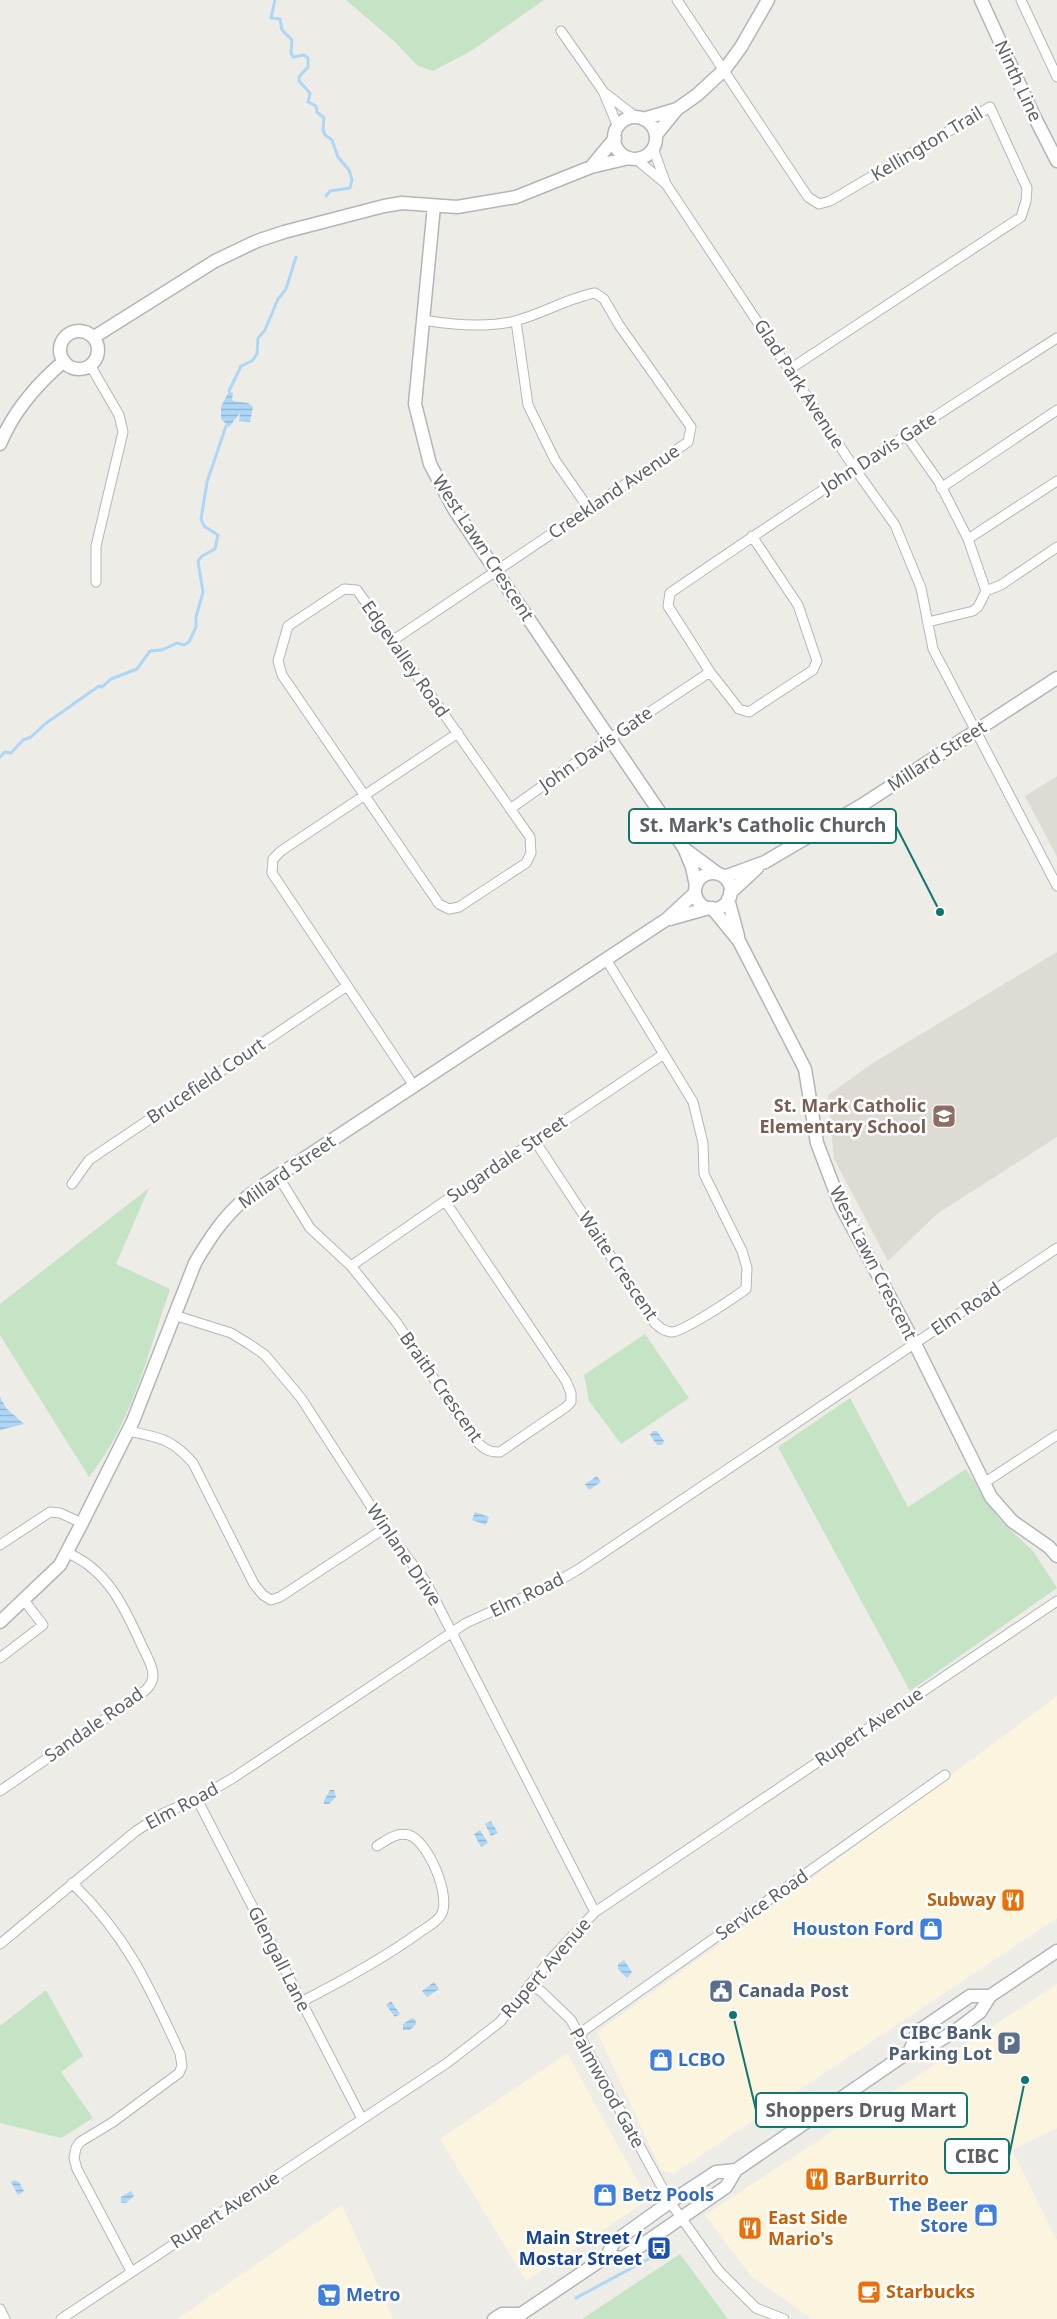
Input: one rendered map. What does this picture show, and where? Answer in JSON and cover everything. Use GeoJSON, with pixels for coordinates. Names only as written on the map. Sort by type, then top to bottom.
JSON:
{"type":"FeatureCollection","features":[{"type":"Feature","properties":{"kind":"street"},"geometry":{"type":"LineString","coordinates":[[677,0],[725,69]]}},
{"type":"Feature","properties":{"kind":"street"},"geometry":{"type":"LineString","coordinates":[[94,337],[194,273],[256,241],[296,228],[384,206],[402,203],[457,207],[516,197],[591,167],[649,154],[653,148],[656,135],[677,109],[725,69],[742,46],[768,0]]}},
{"type":"Feature","properties":{"kind":"street","name":"Ninth Line"},"geometry":{"type":"LineString","coordinates":[[980,0],[1057,161]]}},
{"type":"Feature","properties":{"kind":"street"},"geometry":{"type":"LineString","coordinates":[[1021,0],[1057,77]]}},
{"type":"Feature","properties":{"kind":"street"},"geometry":{"type":"LineString","coordinates":[[560,30],[602,91],[616,133],[618,150],[632,158]]}},
{"type":"Feature","properties":{"kind":"street","name":"Kellington Trail"},"geometry":{"type":"LineString","coordinates":[[725,69],[808,197],[820,204],[830,201],[990,107],[1026,188],[1026,201],[1021,217],[790,369]]}},
{"type":"Feature","properties":{"kind":"street"},"geometry":{"type":"LineString","coordinates":[[602,91],[640,118],[649,122],[656,135]]}},
{"type":"Feature","properties":{"kind":"street"},"geometry":{"type":"LineString","coordinates":[[591,167],[626,120],[677,109]]}},
{"type":"Feature","properties":{"kind":"street","name":"Glad Park Avenue"},"geometry":{"type":"LineString","coordinates":[[653,148],[666,184],[855,469],[895,525],[921,588],[933,649],[1057,886]]}},
{"type":"Feature","properties":{"kind":"street","name":"Glad Park Avenue"},"geometry":{"type":"LineString","coordinates":[[632,158],[666,184]]}},
{"type":"Feature","properties":{"kind":"street","name":"West Lawn Crescent"},"geometry":{"type":"LineString","coordinates":[[434,206],[415,404],[430,464],[454,509],[684,848],[692,867],[695,889]]}},
{"type":"Feature","properties":{"kind":"street","name":"Creekland Avenue"},"geometry":{"type":"LineString","coordinates":[[392,641],[688,442],[691,427],[619,326],[604,299],[595,293],[581,295],[516,321],[480,324],[424,320]]}},
{"type":"Feature","properties":{"kind":"street"},"geometry":{"type":"LineString","coordinates":[[516,321],[528,405],[555,460],[589,509]]}},
{"type":"Feature","properties":{"kind":"street"},"geometry":{"type":"LineString","coordinates":[[81,331],[94,337],[98,343],[98,354],[90,365],[78,369],[64,361],[60,351],[66,336],[81,331]]}},
{"type":"Feature","properties":{"kind":"street","name":"John Davis Gate"},"geometry":{"type":"LineString","coordinates":[[510,809],[609,739],[710,672],[668,606],[670,593],[752,536],[1057,338]]}},
{"type":"Feature","properties":{"kind":"street"},"geometry":{"type":"LineString","coordinates":[[0,444],[13,418],[30,394],[64,361]]}},
{"type":"Feature","properties":{"kind":"street"},"geometry":{"type":"LineString","coordinates":[[90,365],[119,414],[123,432],[96,546],[96,582]]}},
{"type":"Feature","properties":{"kind":"street"},"geometry":{"type":"LineString","coordinates":[[942,488],[1057,410]]}},
{"type":"Feature","properties":{"kind":"street"},"geometry":{"type":"LineString","coordinates":[[906,435],[942,488],[968,539],[986,592]]}},
{"type":"Feature","properties":{"kind":"street"},"geometry":{"type":"LineString","coordinates":[[968,539],[1057,481]]}},
{"type":"Feature","properties":{"kind":"street"},"geometry":{"type":"LineString","coordinates":[[710,672],[739,709],[749,712],[813,670],[817,661],[798,605],[752,536]]}},
{"type":"Feature","properties":{"kind":"street"},"geometry":{"type":"LineString","coordinates":[[928,622],[974,611],[986,592],[1001,585],[1057,547]]}},
{"type":"Feature","properties":{"kind":"street","name":"Edgevalley Road"},"geometry":{"type":"LineString","coordinates":[[365,795],[282,675],[278,661],[288,626],[344,589],[357,590],[458,732]]}},
{"type":"Feature","properties":{"kind":"street","name":"Millard Street"},"geometry":{"type":"LineString","coordinates":[[729,896],[765,862],[862,805],[1057,678]]}},
{"type":"Feature","properties":{"kind":"street"},"geometry":{"type":"LineString","coordinates":[[365,795],[439,904],[449,909],[459,908],[526,863],[531,853],[530,837],[458,732],[280,851],[273,859],[272,873],[414,1086]]}},
{"type":"Feature","properties":{"kind":"street","name":"West Lawn Crescent"},"geometry":{"type":"LineString","coordinates":[[684,848],[720,875]]}},
{"type":"Feature","properties":{"kind":"street","name":"Millard Street"},"geometry":{"type":"LineString","coordinates":[[720,875],[765,862]]}},
{"type":"Feature","properties":{"kind":"street"},"geometry":{"type":"LineString","coordinates":[[712,873],[720,875],[728,881],[729,896],[722,906],[711,908],[700,903],[695,889],[702,877],[712,873]]}},
{"type":"Feature","properties":{"kind":"street","name":"Millard Street"},"geometry":{"type":"LineString","coordinates":[[0,1622],[60,1564],[129,1432],[194,1263],[209,1239],[227,1216],[246,1198],[278,1176],[606,958],[667,920],[695,889]]}},
{"type":"Feature","properties":{"kind":"street","name":"West Lawn Crescent"},"geometry":{"type":"LineString","coordinates":[[729,896],[739,941]]}},
{"type":"Feature","properties":{"kind":"street","name":"West Lawn Crescent"},"geometry":{"type":"LineString","coordinates":[[711,908],[739,941],[805,1069],[817,1143],[841,1206],[915,1344],[991,1497],[1012,1521],[1049,1547],[1057,1556]]}},
{"type":"Feature","properties":{"kind":"street","name":"Millard Street"},"geometry":{"type":"LineString","coordinates":[[667,920],[711,908]]}},
{"type":"Feature","properties":{"kind":"street","name":"Waite Crescent"},"geometry":{"type":"LineString","coordinates":[[535,1141],[654,1322],[663,1330],[672,1332],[679,1330],[746,1289],[747,1268],[742,1251],[704,1174],[702,1143],[692,1102],[606,958]]}},
{"type":"Feature","properties":{"kind":"street","name":"Brucefield Court"},"geometry":{"type":"LineString","coordinates":[[72,1184],[89,1160],[347,986]]}},
{"type":"Feature","properties":{"kind":"street","name":"Sugardale Street"},"geometry":{"type":"LineString","coordinates":[[351,1266],[664,1054]]}},
{"type":"Feature","properties":{"kind":"street","name":"Braith Crescent"},"geometry":{"type":"LineString","coordinates":[[278,1176],[310,1228],[351,1266],[397,1323],[474,1439],[485,1450],[492,1453],[500,1452],[566,1407],[571,1402],[571,1393],[566,1381],[445,1201]]}},
{"type":"Feature","properties":{"kind":"street","name":"Elm Road"},"geometry":{"type":"LineString","coordinates":[[0,1944],[136,1831],[164,1813],[197,1799],[292,1740],[466,1623],[553,1584],[579,1569],[1057,1248]]}},
{"type":"Feature","properties":{"kind":"street","name":"Winlane Drive"},"geometry":{"type":"LineString","coordinates":[[174,1315],[231,1333],[265,1354],[301,1398],[385,1528],[426,1582],[595,1912]]}},
{"type":"Feature","properties":{"kind":"street"},"geometry":{"type":"LineString","coordinates":[[129,1432],[166,1440],[180,1448],[193,1463],[254,1584],[263,1595],[271,1600],[286,1594],[385,1528]]}},
{"type":"Feature","properties":{"kind":"street"},"geometry":{"type":"LineString","coordinates":[[984,1483],[1057,1434]]}},
{"type":"Feature","properties":{"kind":"street"},"geometry":{"type":"LineString","coordinates":[[0,1545],[50,1512],[60,1513],[82,1523]]}},
{"type":"Feature","properties":{"kind":"street","name":"Sandale Road"},"geometry":{"type":"LineString","coordinates":[[0,1792],[138,1696],[149,1686],[153,1678],[149,1660],[117,1595],[100,1574],[66,1552]]}},
{"type":"Feature","properties":{"kind":"street"},"geometry":{"type":"LineString","coordinates":[[0,1658],[42,1625],[23,1600]]}},
{"type":"Feature","properties":{"kind":"street","name":"Rupert Avenue"},"geometry":{"type":"LineString","coordinates":[[62,2319],[131,2271],[482,2038],[500,2022],[556,1953],[595,1912],[1057,1601]]}},
{"type":"Feature","properties":{"kind":"street","name":"Service Road"},"geometry":{"type":"LineString","coordinates":[[579,2034],[945,1775]]}},
{"type":"Feature","properties":{"kind":"street","name":"Glengall Lane"},"geometry":{"type":"LineString","coordinates":[[197,1799],[362,2119]]}},
{"type":"Feature","properties":{"kind":"street"},"geometry":{"type":"LineString","coordinates":[[301,2002],[350,1977],[403,1944],[441,1915],[444,1903],[441,1882],[421,1843],[409,1835],[395,1835],[377,1846]]}},
{"type":"Feature","properties":{"kind":"street"},"geometry":{"type":"LineString","coordinates":[[72,1883],[87,1898],[126,1946],[147,1982],[181,2059],[182,2066],[179,2073],[169,2082],[80,2142],[76,2148],[74,2158],[77,2170],[131,2271]]}},
{"type":"Feature","properties":{"kind":"street"},"geometry":{"type":"LineString","coordinates":[[607,2256],[623,2258],[726,2187],[736,2170],[910,2051],[928,2048],[958,2028],[980,2012],[990,1996],[1057,1951]]}},
{"type":"Feature","properties":{"kind":"street","name":"Palmwood Gate"},"geometry":{"type":"LineString","coordinates":[[530,1984],[542,1992],[570,2020],[670,2202],[719,2272],[756,2308],[784,2319]]}},
{"type":"Feature","properties":{"kind":"street"},"geometry":{"type":"LineString","coordinates":[[910,2051],[917,2032],[970,1996],[990,1996]]}},
{"type":"Feature","properties":{"kind":"street"},"geometry":{"type":"LineString","coordinates":[[494,2319],[502,2314],[519,2316],[607,2256],[614,2242],[670,2202],[716,2172],[736,2170]]}},
{"type":"Feature","properties":{"kind":"street"},"geometry":{"type":"LineString","coordinates":[[0,2309],[5,2319]]}},
{"type":"Feature","properties":{"kind":"shaded area"},"geometry":{"type":"Polygon","coordinates":[[[1057,776],[1057,857],[1025,796],[1057,776]]]}},
{"type":"Feature","properties":{"kind":"shaded area","name":"St. Mark Catholic Elementary School"},"geometry":{"type":"Polygon","coordinates":[[[1057,952],[1057,1137],[937,1214],[888,1261],[834,1159],[828,1095],[873,1063],[1057,952]]]}},
{"type":"Feature","properties":{"kind":"shaded area"},"geometry":{"type":"Polygon","coordinates":[[[1057,1696],[1057,1918],[673,2174],[661,2170],[597,2032],[796,1890],[1057,1696]]]}},
{"type":"Feature","properties":{"kind":"shaded area"},"geometry":{"type":"Polygon","coordinates":[[[1057,1984],[1057,2128],[1012,2150],[1057,2241],[1057,2319],[812,2319],[751,2276],[705,2215],[1057,1984]]]}},
{"type":"Feature","properties":{"kind":"shaded area"},"geometry":{"type":"Polygon","coordinates":[[[567,2053],[648,2200],[526,2281],[440,2139],[567,2053]]]}},
{"type":"Feature","properties":{"kind":"shaded area"},"geometry":{"type":"Polygon","coordinates":[[[342,2205],[393,2319],[177,2319],[342,2205]]]}},
{"type":"Feature","properties":{"kind":"green space"},"geometry":{"type":"Polygon","coordinates":[[[346,0],[544,0],[471,51],[433,71],[418,66],[394,41],[346,0]]]}},
{"type":"Feature","properties":{"kind":"green space"},"geometry":{"type":"Polygon","coordinates":[[[149,1188],[116,1264],[170,1289],[128,1411],[104,1456],[89,1477],[0,1335],[0,1304],[149,1188]]]}},
{"type":"Feature","properties":{"kind":"green space"},"geometry":{"type":"Polygon","coordinates":[[[645,1334],[689,1398],[621,1444],[589,1401],[584,1375],[645,1334]]]}},
{"type":"Feature","properties":{"kind":"green space"},"geometry":{"type":"Polygon","coordinates":[[[850,1398],[908,1507],[966,1469],[999,1519],[1033,1551],[1057,1588],[910,1691],[778,1447],[850,1398]]]}},
{"type":"Feature","properties":{"kind":"green space"},"geometry":{"type":"Polygon","coordinates":[[[46,1990],[83,2056],[61,2072],[93,2118],[61,2138],[0,2123],[0,2026],[46,1990]]]}},
{"type":"Feature","properties":{"kind":"green space"},"geometry":{"type":"Polygon","coordinates":[[[680,2254],[728,2319],[582,2319],[680,2254]]]}},
{"type":"Feature","properties":{"kind":"water"},"geometry":{"type":"Polygon","coordinates":[[[229,391],[233,393],[233,401],[248,403],[253,407],[250,422],[239,421],[240,413],[229,427],[221,419],[221,407],[229,391]]]}},
{"type":"Feature","properties":{"kind":"water"},"geometry":{"type":"Polygon","coordinates":[[[0,1397],[6,1408],[24,1424],[0,1430],[0,1397]]]}},
{"type":"Feature","properties":{"kind":"water"},"geometry":{"type":"Polygon","coordinates":[[[653,1431],[657,1431],[664,1441],[662,1445],[657,1445],[650,1435],[653,1431]]]}},
{"type":"Feature","properties":{"kind":"water"},"geometry":{"type":"Polygon","coordinates":[[[597,1476],[601,1482],[589,1490],[585,1484],[597,1476]]]}},
{"type":"Feature","properties":{"kind":"water"},"geometry":{"type":"Polygon","coordinates":[[[475,1512],[489,1517],[486,1525],[472,1520],[475,1512]]]}},
{"type":"Feature","properties":{"kind":"water"},"geometry":{"type":"Polygon","coordinates":[[[330,1790],[334,1790],[336,1797],[329,1804],[324,1804],[324,1801],[330,1790]]]}},
{"type":"Feature","properties":{"kind":"water"},"geometry":{"type":"Polygon","coordinates":[[[491,1821],[498,1833],[491,1836],[485,1824],[491,1821]]]}},
{"type":"Feature","properties":{"kind":"water"},"geometry":{"type":"Polygon","coordinates":[[[480,1830],[488,1843],[481,1847],[474,1834],[480,1830]]]}},
{"type":"Feature","properties":{"kind":"water"},"geometry":{"type":"Polygon","coordinates":[[[624,1960],[632,1972],[627,1978],[618,1969],[618,1964],[624,1960]]]}},
{"type":"Feature","properties":{"kind":"water"},"geometry":{"type":"Polygon","coordinates":[[[434,1982],[439,1989],[427,1997],[422,1991],[434,1982]]]}},
{"type":"Feature","properties":{"kind":"water"},"geometry":{"type":"Polygon","coordinates":[[[391,2001],[400,2014],[395,2017],[386,2005],[391,2001]]]}},
{"type":"Feature","properties":{"kind":"water"},"geometry":{"type":"Polygon","coordinates":[[[412,2018],[415,2019],[416,2024],[410,2030],[403,2030],[403,2024],[412,2018]]]}},
{"type":"Feature","properties":{"kind":"water"},"geometry":{"type":"Polygon","coordinates":[[[14,2180],[19,2182],[24,2191],[18,2195],[11,2182],[14,2180]]]}},
{"type":"Feature","properties":{"kind":"water"},"geometry":{"type":"Polygon","coordinates":[[[131,2191],[134,2196],[126,2203],[121,2203],[121,2197],[131,2191]]]}},
{"type":"Feature","properties":{"kind":"waterway"},"geometry":{"type":"LineString","coordinates":[[275,0],[271,18],[280,19],[282,30],[292,40],[291,53],[293,57],[304,55],[308,58],[308,67],[299,77],[299,81],[310,93],[308,102],[316,106],[317,112],[324,118],[323,129],[325,135],[332,140],[338,157],[349,170],[352,180],[350,188],[330,191],[326,196]]}},
{"type":"Feature","properties":{"kind":"waterway"},"geometry":{"type":"LineString","coordinates":[[229,391],[241,366],[252,361],[257,354],[258,338],[265,330],[278,299],[286,289],[296,257]]}},
{"type":"Feature","properties":{"kind":"waterway"},"geometry":{"type":"LineString","coordinates":[[0,757],[5,752],[11,753],[23,740],[31,737],[45,724],[99,686],[102,687],[111,679],[137,669],[150,651],[162,650],[177,643],[184,645],[189,642],[196,627],[196,617],[203,592],[198,561],[202,556],[215,549],[218,535],[204,526],[201,519],[207,482],[226,426]]}},
{"type":"Feature","properties":{"kind":"waterway"},"geometry":{"type":"LineString","coordinates":[[576,2298],[650,2258]]}},
{"type":"Feature","properties":{"kind":"place","name":"St. Mark's Catholic Church"},"geometry":{"type":"Point","coordinates":[940,912]}},
{"type":"Feature","properties":{"kind":"place","name":"St. Mark Catholic Elementary School"},"geometry":{"type":"Point","coordinates":[944,1116]}},
{"type":"Feature","properties":{"kind":"place","name":"Subway"},"geometry":{"type":"Point","coordinates":[1013,1900]}},
{"type":"Feature","properties":{"kind":"place","name":"Houston Ford"},"geometry":{"type":"Point","coordinates":[931,1929]}},
{"type":"Feature","properties":{"kind":"place","name":"Canada Post"},"geometry":{"type":"Point","coordinates":[721,1991]}},
{"type":"Feature","properties":{"kind":"place","name":"Shoppers Drug Mart"},"geometry":{"type":"Point","coordinates":[733,2015]}},
{"type":"Feature","properties":{"kind":"place","name":"CIBC Bank Parking Lot"},"geometry":{"type":"Point","coordinates":[1009,2043]}},
{"type":"Feature","properties":{"kind":"place","name":"LCBO"},"geometry":{"type":"Point","coordinates":[661,2060]}},
{"type":"Feature","properties":{"kind":"place","name":"CIBC"},"geometry":{"type":"Point","coordinates":[1025,2080]}},
{"type":"Feature","properties":{"kind":"place","name":"BarBurrito"},"geometry":{"type":"Point","coordinates":[817,2179]}},
{"type":"Feature","properties":{"kind":"place","name":"Betz Pools"},"geometry":{"type":"Point","coordinates":[605,2195]}},
{"type":"Feature","properties":{"kind":"place","name":"The Beer Store"},"geometry":{"type":"Point","coordinates":[986,2215]}},
{"type":"Feature","properties":{"kind":"place","name":"East Side Mario's"},"geometry":{"type":"Point","coordinates":[750,2228]}},
{"type":"Feature","properties":{"kind":"place","name":"Main Street / Mostar Street"},"geometry":{"type":"Point","coordinates":[659,2248]}},
{"type":"Feature","properties":{"kind":"place","name":"Starbucks"},"geometry":{"type":"Point","coordinates":[869,2292]}},
{"type":"Feature","properties":{"kind":"place","name":"Metro"},"geometry":{"type":"Point","coordinates":[329,2295]}}]}
